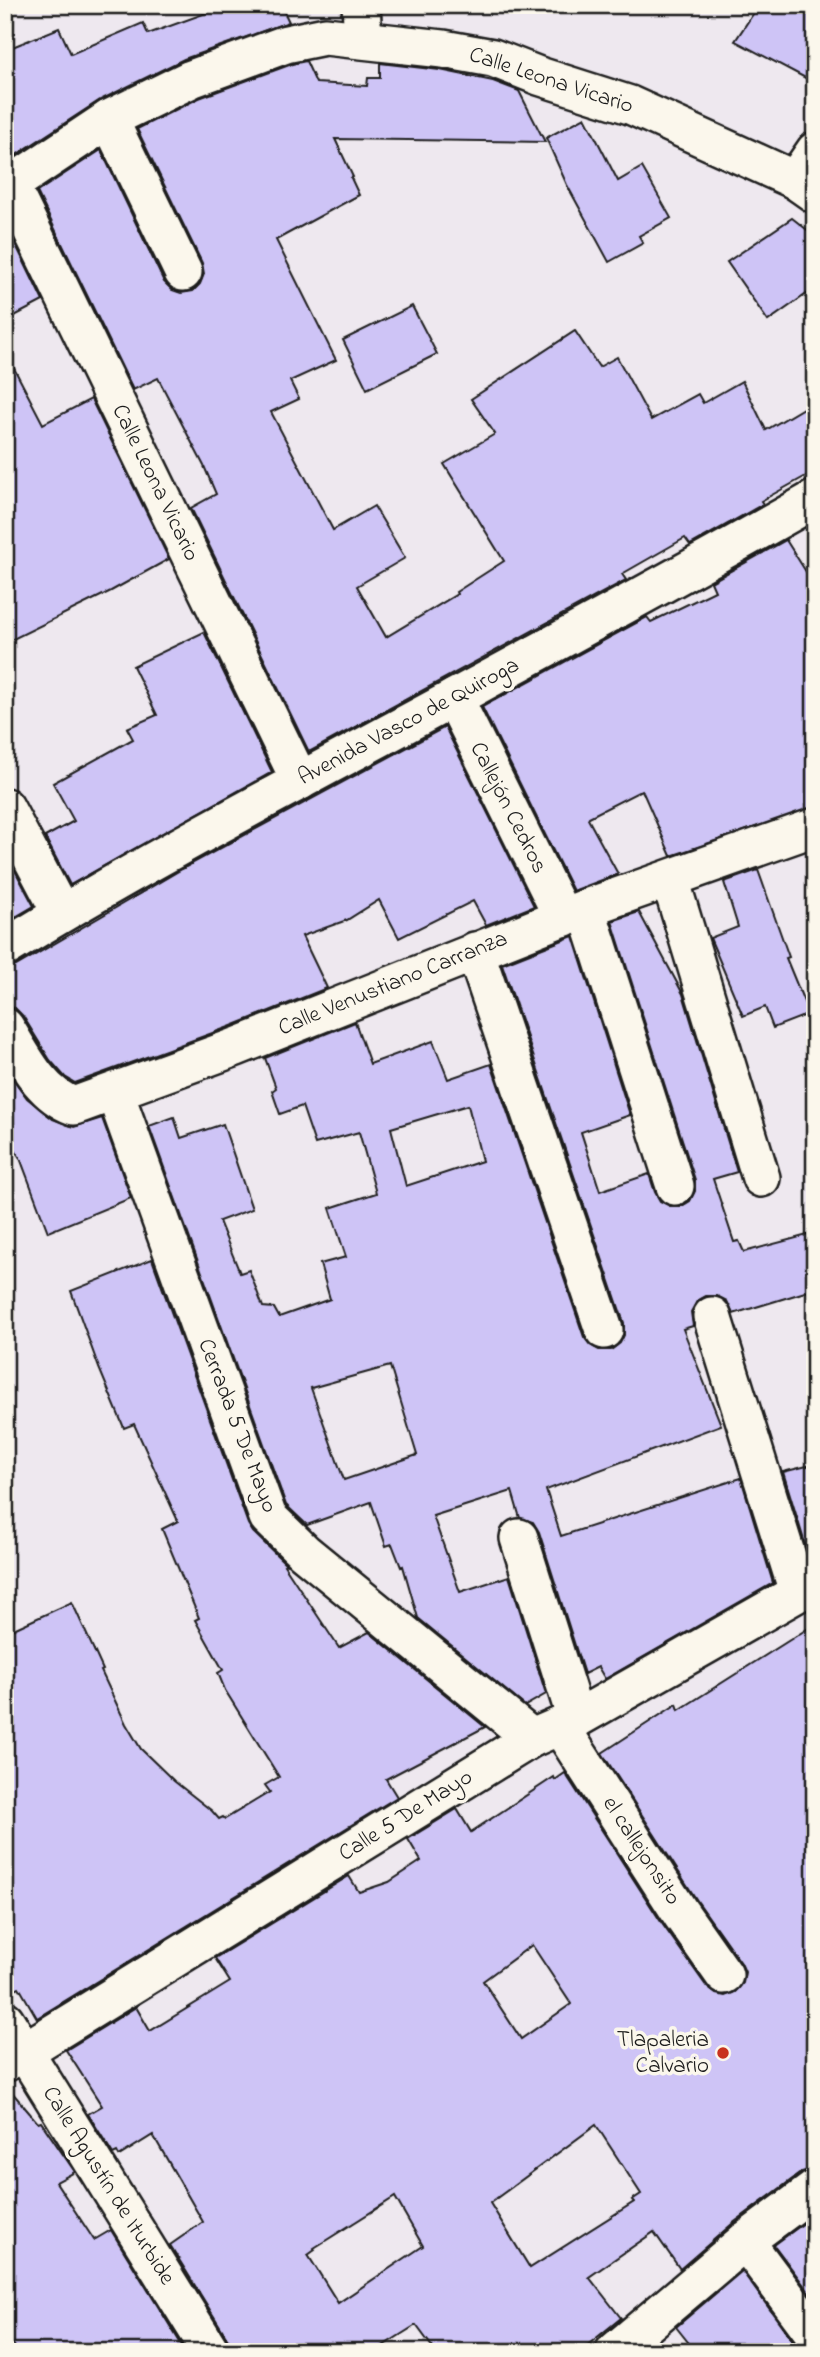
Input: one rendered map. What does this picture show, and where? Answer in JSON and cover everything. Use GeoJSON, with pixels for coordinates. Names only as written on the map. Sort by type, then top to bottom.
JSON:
{"type":"FeatureCollection","features":[{"type":"Feature","properties":{"kind":"street","name":"Calle Leona Vicario"},"geometry":{"type":"LineString","coordinates":[[300,780],[7,182],[109,119],[191,79],[286,44],[324,36],[362,22],[493,58],[630,105],[808,175]]}},
{"type":"Feature","properties":{"kind":"street"},"geometry":{"type":"LineString","coordinates":[[109,119],[183,272]]}},
{"type":"Feature","properties":{"kind":"street","name":"Avenida Vasco de Quiroga"},"geometry":{"type":"LineString","coordinates":[[5,948],[61,913],[300,780],[813,504]]}},
{"type":"Feature","properties":{"kind":"street","name":"Callejón Cedros"},"geometry":{"type":"LineString","coordinates":[[454,698],[575,913],[675,1186]]}},
{"type":"Feature","properties":{"kind":"street"},"geometry":{"type":"LineString","coordinates":[[5,807],[61,913]]}},
{"type":"Feature","properties":{"kind":"street","name":"Calle Venustiano Carranza"},"geometry":{"type":"LineString","coordinates":[[5,1027],[44,1086],[64,1103],[74,1106],[115,1093],[575,913],[815,827]]}},
{"type":"Feature","properties":{"kind":"street"},"geometry":{"type":"LineString","coordinates":[[670,879],[761,1178]]}},
{"type":"Feature","properties":{"kind":"street"},"geometry":{"type":"LineString","coordinates":[[475,951],[604,1330]]}},
{"type":"Feature","properties":{"kind":"street","name":"Cerrada 5 De Mayo"},"geometry":{"type":"LineString","coordinates":[[115,1093],[268,1517],[304,1552],[556,1728]]}},
{"type":"Feature","properties":{"kind":"street"},"geometry":{"type":"LineString","coordinates":[[712,1316],[806,1588]]}},
{"type":"Feature","properties":{"kind":"street"},"geometry":{"type":"LineString","coordinates":[[519,1538],[556,1728]]}},
{"type":"Feature","properties":{"kind":"street","name":"Calle 5 De Mayo"},"geometry":{"type":"LineString","coordinates":[[15,2057],[556,1728],[806,1588]]}},
{"type":"Feature","properties":{"kind":"street","name":"el callejonsito"},"geometry":{"type":"LineString","coordinates":[[556,1728],[724,1975]]}},
{"type":"Feature","properties":{"kind":"street","name":"Calle Agustín de Iturbide"},"geometry":{"type":"LineString","coordinates":[[5,2020],[15,2057],[211,2352]]}},
{"type":"Feature","properties":{"kind":"street"},"geometry":{"type":"LineString","coordinates":[[614,2352],[745,2241],[815,2189]]}},
{"type":"Feature","properties":{"kind":"street"},"geometry":{"type":"LineString","coordinates":[[745,2241],[815,2335]]}},
{"type":"Feature","properties":{"kind":"building"},"geometry":{"type":"Polygon","coordinates":[[[228,5],[281,5],[289,22],[184,59],[100,100],[13,157],[5,138],[5,50],[59,28],[71,54],[143,23],[148,34],[228,5]]]}},
{"type":"Feature","properties":{"kind":"building"},"geometry":{"type":"Polygon","coordinates":[[[759,5],[815,5],[815,83],[735,41],[759,5]]]}},
{"type":"Feature","properties":{"kind":"building"},"geometry":{"type":"Polygon","coordinates":[[[306,61],[316,83],[367,86],[368,78],[380,78],[380,63],[440,70],[493,81],[519,91],[545,142],[335,139],[359,195],[276,240],[336,360],[290,381],[299,399],[271,412],[333,530],[374,506],[405,558],[357,586],[386,637],[457,594],[456,592],[504,561],[444,464],[495,434],[471,399],[575,331],[599,367],[617,357],[651,420],[698,394],[703,403],[742,381],[766,430],[815,401],[815,471],[690,545],[685,538],[622,574],[626,580],[309,752],[191,508],[216,494],[204,466],[158,378],[133,390],[37,192],[101,150],[164,282],[172,290],[181,293],[193,291],[204,274],[202,263],[137,129],[199,98],[306,61]]]}},
{"type":"Feature","properties":{"kind":"building"},"geometry":{"type":"Polygon","coordinates":[[[585,117],[618,181],[642,167],[671,218],[639,236],[643,243],[609,262],[567,185],[546,138],[585,117]]]}},
{"type":"Feature","properties":{"kind":"building"},"geometry":{"type":"Polygon","coordinates":[[[792,218],[815,236],[815,288],[768,321],[727,262],[792,218]]]}},
{"type":"Feature","properties":{"kind":"building"},"geometry":{"type":"Polygon","coordinates":[[[12,237],[43,301],[5,321],[5,240],[12,237]]]}},
{"type":"Feature","properties":{"kind":"building"},"geometry":{"type":"Polygon","coordinates":[[[412,306],[437,354],[367,389],[343,340],[412,306]]]}},
{"type":"Feature","properties":{"kind":"building"},"geometry":{"type":"Polygon","coordinates":[[[5,351],[43,424],[91,399],[169,559],[5,643],[5,351]]]}},
{"type":"Feature","properties":{"kind":"building"},"geometry":{"type":"Polygon","coordinates":[[[786,540],[815,586],[815,807],[671,856],[642,790],[589,817],[618,874],[573,891],[482,707],[647,617],[651,622],[715,591],[711,582],[786,540]]]}},
{"type":"Feature","properties":{"kind":"building"},"geometry":{"type":"Polygon","coordinates":[[[204,632],[272,772],[70,885],[45,837],[74,821],[53,783],[133,739],[127,728],[157,715],[133,666],[204,632]]]}},
{"type":"Feature","properties":{"kind":"building"},"geometry":{"type":"Polygon","coordinates":[[[445,727],[534,906],[486,925],[473,901],[399,938],[379,900],[347,920],[302,936],[327,988],[75,1083],[65,1077],[50,1060],[23,1016],[15,1008],[5,1006],[5,969],[16,966],[182,869],[445,727]]]}},
{"type":"Feature","properties":{"kind":"building"},"geometry":{"type":"Polygon","coordinates":[[[12,865],[34,906],[5,923],[5,868],[12,865]]]}},
{"type":"Feature","properties":{"kind":"building"},"geometry":{"type":"Polygon","coordinates":[[[758,870],[789,957],[786,958],[809,1014],[773,1028],[765,1007],[743,1016],[710,938],[738,927],[724,882],[758,870]]]}},
{"type":"Feature","properties":{"kind":"building"},"geometry":{"type":"Polygon","coordinates":[[[639,912],[683,994],[737,1172],[713,1179],[734,1242],[739,1241],[744,1252],[815,1233],[815,1289],[733,1314],[727,1301],[717,1296],[706,1296],[697,1301],[691,1312],[693,1326],[683,1329],[721,1425],[546,1490],[561,1536],[741,1478],[773,1583],[605,1679],[598,1667],[584,1674],[539,1532],[533,1522],[520,1518],[512,1491],[433,1516],[460,1592],[509,1576],[546,1694],[525,1706],[418,1618],[403,1566],[401,1567],[392,1544],[386,1546],[371,1502],[307,1525],[286,1505],[149,1126],[174,1117],[181,1138],[223,1124],[252,1209],[219,1221],[240,1273],[249,1270],[263,1307],[274,1308],[279,1317],[330,1299],[320,1264],[346,1257],[330,1208],[376,1193],[359,1132],[315,1144],[302,1106],[280,1114],[272,1091],[276,1088],[265,1058],[355,1022],[370,1064],[433,1041],[448,1079],[491,1064],[584,1337],[590,1345],[599,1350],[611,1350],[620,1343],[624,1335],[624,1323],[502,964],[573,936],[630,1115],[581,1132],[600,1191],[649,1174],[660,1201],[670,1206],[682,1206],[690,1201],[695,1191],[695,1180],[612,921],[639,912]],[[468,1105],[391,1128],[406,1186],[482,1161],[468,1105]],[[390,1366],[311,1388],[344,1480],[417,1455],[390,1366]]]}},
{"type":"Feature","properties":{"kind":"building"},"geometry":{"type":"Polygon","coordinates":[[[5,1068],[27,1098],[53,1119],[74,1127],[102,1118],[131,1198],[48,1232],[20,1158],[5,1135],[5,1068]]]}},
{"type":"Feature","properties":{"kind":"building"},"geometry":{"type":"Polygon","coordinates":[[[152,1259],[253,1532],[286,1564],[284,1565],[339,1648],[369,1632],[485,1727],[386,1779],[397,1797],[37,2018],[19,1987],[5,1995],[5,1633],[72,1602],[103,1670],[101,1671],[141,1749],[219,1819],[225,1819],[270,1792],[265,1785],[279,1777],[225,1690],[218,1673],[223,1670],[195,1620],[199,1618],[162,1529],[178,1521],[134,1424],[124,1428],[71,1291],[152,1259]]]}},
{"type":"Feature","properties":{"kind":"building"},"geometry":{"type":"Polygon","coordinates":[[[815,1464],[815,1562],[811,1563],[783,1472],[815,1464]]]}},
{"type":"Feature","properties":{"kind":"building"},"geometry":{"type":"Polygon","coordinates":[[[815,1624],[815,2168],[802,2172],[732,2224],[680,2269],[654,2232],[589,2277],[621,2318],[579,2352],[436,2352],[416,2325],[373,2352],[232,2352],[229,2341],[170,2245],[203,2222],[153,2135],[119,2156],[117,2152],[113,2154],[88,2114],[102,2106],[66,2050],[136,2007],[150,2031],[230,1982],[215,1958],[349,1876],[359,1892],[389,1882],[421,1861],[408,1839],[457,1809],[471,1832],[554,1777],[555,1780],[565,1773],[663,1925],[707,1987],[716,1994],[725,1996],[735,1992],[743,1983],[745,1972],[741,1963],[698,1902],[602,1753],[677,1704],[679,1710],[815,1624]],[[532,1945],[483,1981],[521,2039],[571,2004],[532,1945]],[[596,2125],[490,2203],[530,2268],[634,2202],[632,2200],[641,2194],[596,2125]],[[395,2197],[314,2248],[308,2255],[338,2303],[423,2246],[395,2197]]]}},
{"type":"Feature","properties":{"kind":"building"},"geometry":{"type":"Polygon","coordinates":[[[5,2084],[38,2123],[41,2122],[75,2172],[56,2182],[94,2240],[111,2230],[186,2352],[18,2352],[5,2331],[5,2084]]]}},
{"type":"Feature","properties":{"kind":"building"},"geometry":{"type":"Polygon","coordinates":[[[815,2215],[815,2300],[774,2245],[815,2215]]]}},
{"type":"Feature","properties":{"kind":"building"},"geometry":{"type":"Polygon","coordinates":[[[742,2271],[803,2352],[696,2352],[676,2327],[742,2271]]]}},
{"type":"Feature","properties":{"kind":"place","name":"Tlapaleria Calvario"},"geometry":{"type":"Point","coordinates":[723,2053]}}]}
